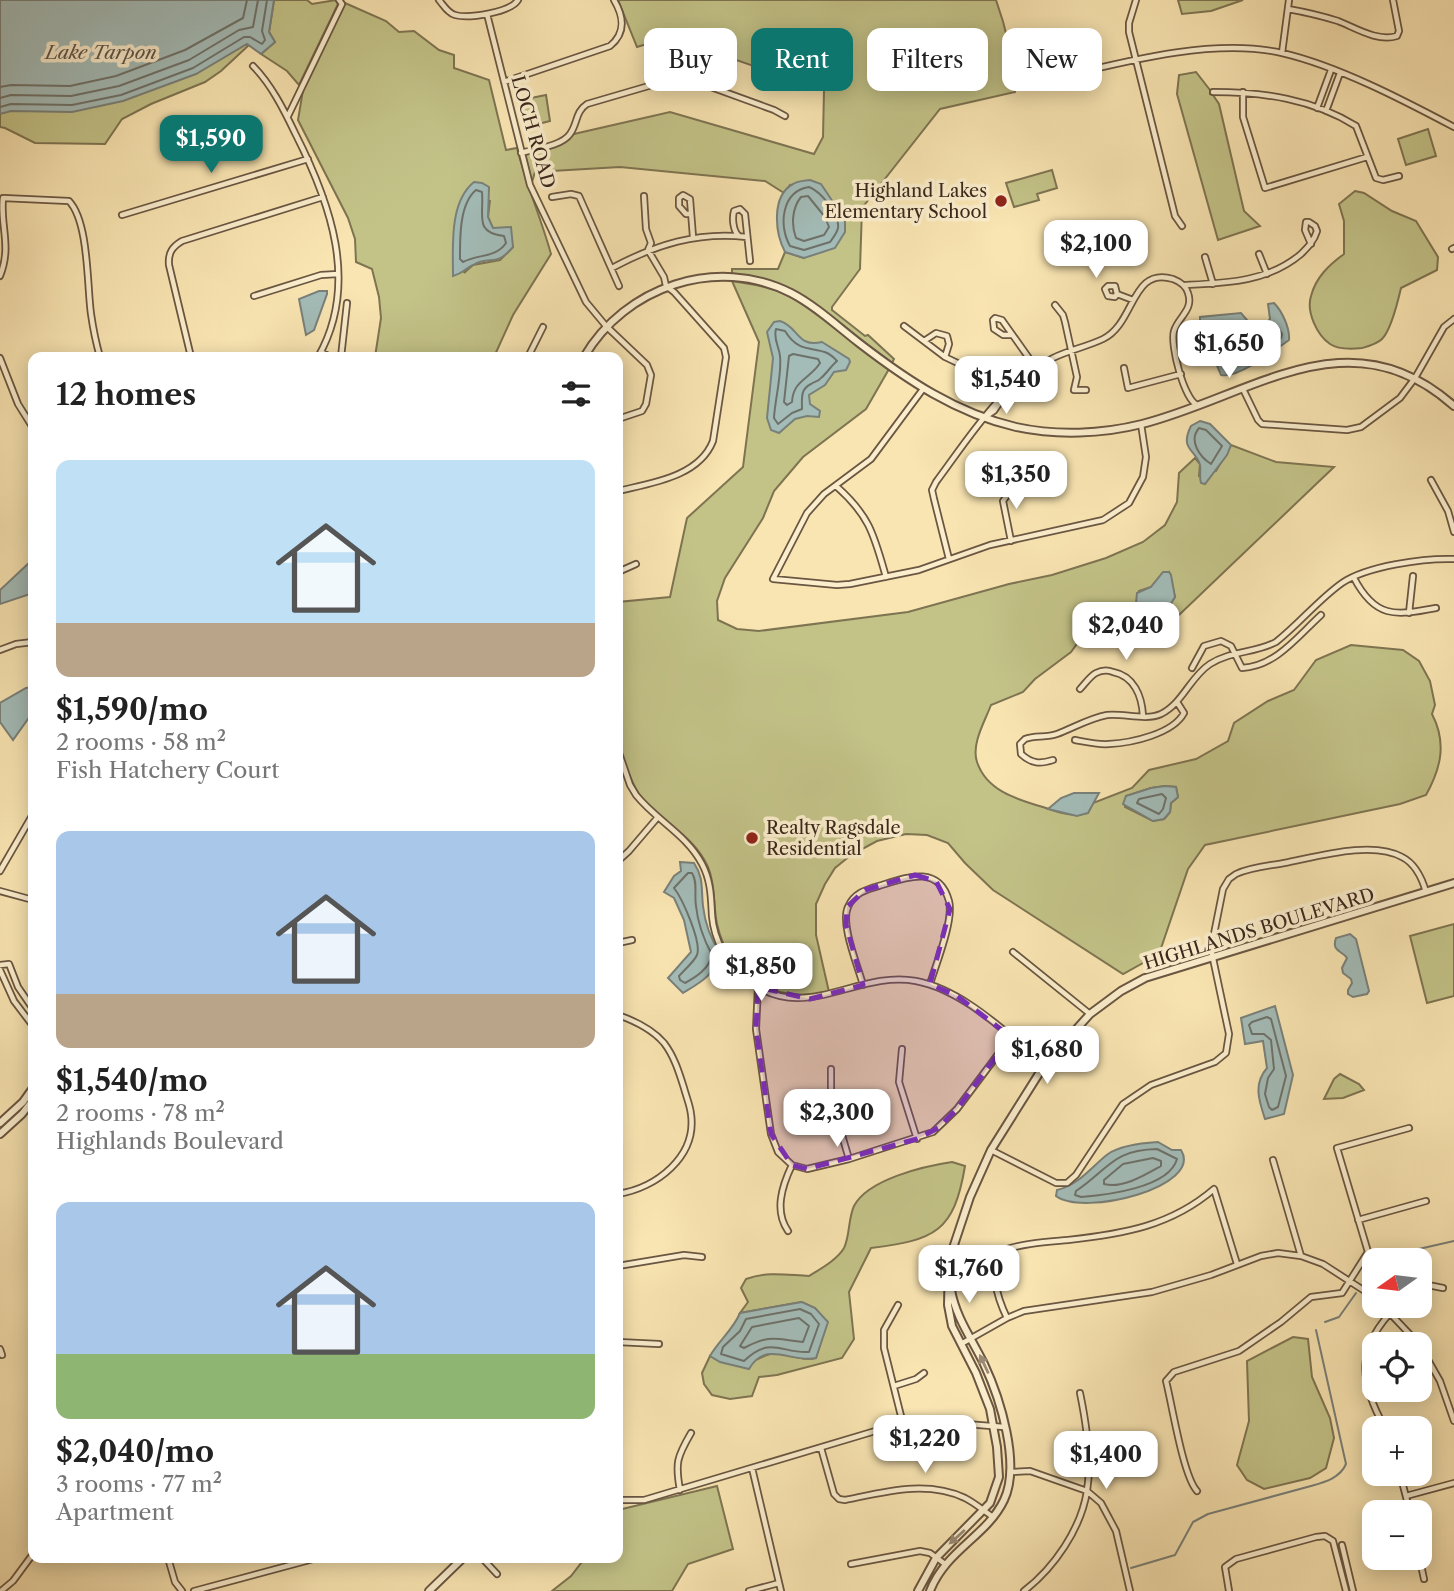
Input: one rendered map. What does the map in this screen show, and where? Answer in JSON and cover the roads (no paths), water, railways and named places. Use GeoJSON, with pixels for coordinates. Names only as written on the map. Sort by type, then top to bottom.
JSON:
{"type":"FeatureCollection","features":[{"type":"Feature","properties":{"kind":"street"},"geometry":{"type":"LineString","coordinates":[[287,117],[342,4],[340,0]]}},
{"type":"Feature","properties":{"kind":"street"},"geometry":{"type":"LineString","coordinates":[[439,0],[454,15],[486,14],[508,9],[518,0]]}},
{"type":"Feature","properties":{"kind":"street"},"geometry":{"type":"LineString","coordinates":[[504,82],[610,47],[621,35],[622,28],[621,14],[614,0]]}},
{"type":"Feature","properties":{"kind":"street"},"geometry":{"type":"LineString","coordinates":[[1136,0],[1129,32],[1175,216],[1182,226]]}},
{"type":"Feature","properties":{"kind":"street"},"geometry":{"type":"LineString","coordinates":[[1282,53],[1289,0]]}},
{"type":"Feature","properties":{"kind":"street"},"geometry":{"type":"LineString","coordinates":[[1289,9],[1339,21],[1370,34],[1393,38],[1399,31],[1393,0]]}},
{"type":"Feature","properties":{"kind":"street","name":"LOCH ROAD"},"geometry":{"type":"LineString","coordinates":[[486,14],[529,182],[559,248],[586,302],[606,326],[647,365],[651,375],[646,404],[642,411],[623,417]]}},
{"type":"Feature","properties":{"kind":"street"},"geometry":{"type":"LineString","coordinates":[[1102,68],[1209,50],[1282,53],[1331,69],[1454,127]]}},
{"type":"Feature","properties":{"kind":"street"},"geometry":{"type":"LineString","coordinates":[[253,65],[287,117],[308,159],[335,236],[338,274],[333,315],[320,352]]}},
{"type":"Feature","properties":{"kind":"street"},"geometry":{"type":"LineString","coordinates":[[1317,108],[1331,69]]}},
{"type":"Feature","properties":{"kind":"street"},"geometry":{"type":"LineString","coordinates":[[1325,111],[1340,73]]}},
{"type":"Feature","properties":{"kind":"street"},"geometry":{"type":"LineString","coordinates":[[521,153],[565,139],[572,133],[583,106],[676,78],[686,78],[785,116]]}},
{"type":"Feature","properties":{"kind":"street"},"geometry":{"type":"LineString","coordinates":[[1213,92],[1243,92],[1296,100],[1325,111],[1356,126],[1376,178],[1383,180],[1399,176]]}},
{"type":"Feature","properties":{"kind":"street"},"geometry":{"type":"LineString","coordinates":[[1243,92],[1243,117],[1265,188],[1367,157]]}},
{"type":"Feature","properties":{"kind":"street"},"geometry":{"type":"LineString","coordinates":[[122,215],[308,159]]}},
{"type":"Feature","properties":{"kind":"street"},"geometry":{"type":"LineString","coordinates":[[552,197],[571,194],[579,196],[619,286]]}},
{"type":"Feature","properties":{"kind":"street"},"geometry":{"type":"LineString","coordinates":[[644,196],[646,229],[651,243],[648,250]]}},
{"type":"Feature","properties":{"kind":"street"},"geometry":{"type":"LineString","coordinates":[[190,352],[169,265],[171,250],[182,241],[323,197]]}},
{"type":"Feature","properties":{"kind":"street"},"geometry":{"type":"LineString","coordinates":[[0,276],[6,242],[1,209],[3,198],[69,201],[76,213],[88,262],[90,311],[99,352]]}},
{"type":"Feature","properties":{"kind":"street"},"geometry":{"type":"LineString","coordinates":[[739,236],[735,232],[733,215],[734,211],[740,209],[745,214],[750,261]]}},
{"type":"Feature","properties":{"kind":"street"},"geometry":{"type":"LineString","coordinates":[[690,214],[693,237]]}},
{"type":"Feature","properties":{"kind":"street"},"geometry":{"type":"LineString","coordinates":[[612,268],[648,250],[693,237],[747,237]]}},
{"type":"Feature","properties":{"kind":"street"},"geometry":{"type":"LineString","coordinates":[[949,559],[933,490],[995,401],[1036,368],[1071,349],[1102,340],[1114,332],[1125,319],[1136,292],[1149,280],[1172,279],[1185,285],[1237,282],[1267,274],[1296,258],[1311,244]]}},
{"type":"Feature","properties":{"kind":"street"},"geometry":{"type":"LineString","coordinates":[[623,490],[675,477],[709,451],[713,440],[725,350],[666,286],[664,277],[648,250]]}},
{"type":"Feature","properties":{"kind":"street"},"geometry":{"type":"LineString","coordinates":[[1259,254],[1267,274]]}},
{"type":"Feature","properties":{"kind":"street"},"geometry":{"type":"LineString","coordinates":[[1205,257],[1213,284]]}},
{"type":"Feature","properties":{"kind":"street"},"geometry":{"type":"LineString","coordinates":[[254,296],[321,275],[338,274]]}},
{"type":"Feature","properties":{"kind":"street"},"geometry":{"type":"LineString","coordinates":[[588,352],[606,326],[633,304],[666,286],[716,277],[782,289],[819,312],[923,389],[983,419],[1025,429],[1060,432],[1141,425],[1313,365],[1341,362],[1382,366],[1415,378],[1454,406]]}},
{"type":"Feature","properties":{"kind":"street"},"geometry":{"type":"LineString","coordinates":[[1185,285],[1190,296],[1188,309],[1175,328],[1172,340],[1191,402],[1198,405]]}},
{"type":"Feature","properties":{"kind":"street"},"geometry":{"type":"LineString","coordinates":[[1117,294],[1133,300]]}},
{"type":"Feature","properties":{"kind":"street"},"geometry":{"type":"LineString","coordinates":[[342,352],[347,303]]}},
{"type":"Feature","properties":{"kind":"street"},"geometry":{"type":"LineString","coordinates":[[1055,305],[1063,314],[1071,349],[1077,377],[1074,390],[1086,390]]}},
{"type":"Feature","properties":{"kind":"street"},"geometry":{"type":"LineString","coordinates":[[1012,335],[1003,335],[994,329],[995,317],[1002,320],[1036,368]]}},
{"type":"Feature","properties":{"kind":"street"},"geometry":{"type":"LineString","coordinates":[[1243,389],[1262,424],[1347,430],[1361,427],[1399,398],[1415,378],[1444,327],[1454,319]]}},
{"type":"Feature","properties":{"kind":"street"},"geometry":{"type":"LineString","coordinates":[[904,326],[945,357],[995,381],[1007,392]]}},
{"type":"Feature","properties":{"kind":"street"},"geometry":{"type":"LineString","coordinates":[[530,352],[543,327]]}},
{"type":"Feature","properties":{"kind":"street"},"geometry":{"type":"LineString","coordinates":[[924,341],[936,333],[947,336],[949,344],[945,357]]}},
{"type":"Feature","properties":{"kind":"street"},"geometry":{"type":"LineString","coordinates":[[0,358],[8,384],[28,419]]}},
{"type":"Feature","properties":{"kind":"street"},"geometry":{"type":"LineString","coordinates":[[1124,368],[1129,388],[1181,374]]}},
{"type":"Feature","properties":{"kind":"street"},"geometry":{"type":"LineString","coordinates":[[923,389],[871,459],[824,494],[807,513],[773,579],[837,586],[919,570],[964,553],[1103,520],[1129,503],[1145,471],[1146,457],[1141,425]]}},
{"type":"Feature","properties":{"kind":"street"},"geometry":{"type":"LineString","coordinates":[[1011,541],[1003,501],[1017,482],[1027,478]]}},
{"type":"Feature","properties":{"kind":"street"},"geometry":{"type":"LineString","coordinates":[[1431,480],[1448,510],[1454,532]]}},
{"type":"Feature","properties":{"kind":"street"},"geometry":{"type":"LineString","coordinates":[[836,486],[860,509],[869,523],[886,577]]}},
{"type":"Feature","properties":{"kind":"street"},"geometry":{"type":"LineString","coordinates":[[1053,760],[1043,763],[1029,762],[1021,754],[1020,744],[1025,739],[1053,735],[1105,716],[1150,717],[1161,713],[1177,702],[1204,669],[1234,654],[1267,647],[1276,642],[1335,589],[1354,578],[1414,560],[1454,559]]}},
{"type":"Feature","properties":{"kind":"street"},"geometry":{"type":"LineString","coordinates":[[623,570],[636,564]]}},
{"type":"Feature","properties":{"kind":"street"},"geometry":{"type":"LineString","coordinates":[[1409,613],[1413,576]]}},
{"type":"Feature","properties":{"kind":"street"},"geometry":{"type":"LineString","coordinates":[[1354,578],[1362,593],[1374,606],[1396,614],[1436,608]]}},
{"type":"Feature","properties":{"kind":"street"},"geometry":{"type":"LineString","coordinates":[[1192,668],[1201,650],[1214,642],[1225,642],[1231,646],[1241,668],[1272,660],[1321,615]]}},
{"type":"Feature","properties":{"kind":"street"},"geometry":{"type":"LineString","coordinates":[[0,650],[28,643]]}},
{"type":"Feature","properties":{"kind":"street"},"geometry":{"type":"LineString","coordinates":[[1080,689],[1101,671],[1122,674],[1136,688],[1142,702],[1143,716]]}},
{"type":"Feature","properties":{"kind":"street"},"geometry":{"type":"LineString","coordinates":[[1075,740],[1107,744],[1160,733],[1182,718],[1184,713],[1177,702]]}},
{"type":"Feature","properties":{"kind":"street"},"geometry":{"type":"LineString","coordinates":[[623,767],[632,790],[690,846],[700,860],[710,884],[713,920],[720,946],[737,971],[758,987],[784,997],[810,999],[892,979],[930,984],[957,996],[1045,1064]]}},
{"type":"Feature","properties":{"kind":"street"},"geometry":{"type":"LineString","coordinates":[[623,857],[658,817]]}},
{"type":"Feature","properties":{"kind":"street"},"geometry":{"type":"LineString","coordinates":[[0,871],[28,823]]}},
{"type":"Feature","properties":{"kind":"street"},"geometry":{"type":"LineString","coordinates":[[991,1150],[1056,1183],[1067,1183],[1076,1175],[1123,1104],[1151,1085],[1210,1065],[1224,1056],[1228,1049],[1229,1034],[1211,957],[1223,889],[1232,877],[1245,871],[1350,851],[1383,851],[1410,862],[1420,875],[1426,892]]}},
{"type":"Feature","properties":{"kind":"street"},"geometry":{"type":"LineString","coordinates":[[863,985],[846,925],[847,907],[853,897],[865,890],[915,875],[936,881],[944,890],[950,909],[930,984]]}},
{"type":"Feature","properties":{"kind":"street","name":"HIGHLANDS BOULEVARD"},"geometry":{"type":"LineString","coordinates":[[918,1591],[936,1558],[984,1511],[995,1495],[999,1477],[993,1426],[985,1394],[950,1318],[948,1277],[954,1242],[991,1150],[1045,1064],[1090,1014],[1121,991],[1145,978],[1454,883]]}},
{"type":"Feature","properties":{"kind":"street"},"geometry":{"type":"LineString","coordinates":[[0,891],[28,899]]}},
{"type":"Feature","properties":{"kind":"street"},"geometry":{"type":"LineString","coordinates":[[623,942],[632,940]]}},
{"type":"Feature","properties":{"kind":"street"},"geometry":{"type":"LineString","coordinates":[[1013,953],[1090,1014]]}},
{"type":"Feature","properties":{"kind":"street"},"geometry":{"type":"LineString","coordinates":[[0,965],[9,964],[28,1001]]}},
{"type":"Feature","properties":{"kind":"street"},"geometry":{"type":"LineString","coordinates":[[0,970],[14,1001],[28,1019]]}},
{"type":"Feature","properties":{"kind":"street"},"geometry":{"type":"LineString","coordinates":[[758,987],[756,1029],[771,1134],[778,1152],[792,1165],[807,1169],[917,1139],[938,1128],[957,1109],[1011,1037]]}},
{"type":"Feature","properties":{"kind":"street"},"geometry":{"type":"LineString","coordinates":[[623,1017],[638,1022],[664,1043],[674,1058],[692,1114],[687,1145],[674,1166],[659,1179],[623,1192]]}},
{"type":"Feature","properties":{"kind":"street"},"geometry":{"type":"LineString","coordinates":[[902,1049],[899,1082],[917,1139]]}},
{"type":"Feature","properties":{"kind":"street"},"geometry":{"type":"LineString","coordinates":[[831,1069],[831,1098],[849,1159]]}},
{"type":"Feature","properties":{"kind":"street"},"geometry":{"type":"LineString","coordinates":[[0,1123],[28,1093]]}},
{"type":"Feature","properties":{"kind":"street"},"geometry":{"type":"LineString","coordinates":[[0,1134],[28,1106]]}},
{"type":"Feature","properties":{"kind":"street"},"geometry":{"type":"LineString","coordinates":[[1197,1491],[1192,1485],[1184,1458],[1166,1381],[1168,1377],[1174,1372],[1240,1351],[1308,1298],[1339,1294],[1351,1281],[1368,1252],[1337,1148],[1409,1128]]}},
{"type":"Feature","properties":{"kind":"street"},"geometry":{"type":"LineString","coordinates":[[1273,1160],[1301,1256]]}},
{"type":"Feature","properties":{"kind":"street"},"geometry":{"type":"LineString","coordinates":[[788,1231],[781,1222],[781,1198],[792,1165]]}},
{"type":"Feature","properties":{"kind":"street"},"geometry":{"type":"LineString","coordinates":[[1007,1318],[995,1286],[995,1267],[1004,1250],[1023,1244],[1131,1231],[1172,1218],[1214,1189],[1237,1265]]}},
{"type":"Feature","properties":{"kind":"street"},"geometry":{"type":"LineString","coordinates":[[1358,1220],[1426,1201]]}},
{"type":"Feature","properties":{"kind":"street"},"geometry":{"type":"LineString","coordinates":[[961,1344],[1007,1318],[1048,1307],[1152,1292],[1211,1275],[1261,1255],[1278,1253],[1301,1256],[1323,1264],[1362,1289]]}},
{"type":"Feature","properties":{"kind":"street"},"geometry":{"type":"LineString","coordinates":[[623,1265],[684,1255],[702,1257]]}},
{"type":"Feature","properties":{"kind":"street","name":"HIGHLANDS BOULEVARD"},"geometry":{"type":"LineString","coordinates":[[930,1591],[945,1564],[993,1517],[1005,1498],[1011,1472],[995,1390],[955,1307],[948,1277]]}},
{"type":"Feature","properties":{"kind":"street"},"geometry":{"type":"LineString","coordinates":[[1432,1287],[1443,1288]]}},
{"type":"Feature","properties":{"kind":"street"},"geometry":{"type":"LineString","coordinates":[[898,1305],[884,1330],[884,1348],[903,1424]]}},
{"type":"Feature","properties":{"kind":"street"},"geometry":{"type":"LineString","coordinates":[[1379,1416],[1370,1396],[1364,1362],[1368,1344],[1386,1318]]}},
{"type":"Feature","properties":{"kind":"street"},"geometry":{"type":"LineString","coordinates":[[1395,1318],[1408,1332]]}},
{"type":"Feature","properties":{"kind":"street"},"geometry":{"type":"LineString","coordinates":[[623,1342],[659,1344]]}},
{"type":"Feature","properties":{"kind":"street"},"geometry":{"type":"LineString","coordinates":[[0,1349],[2,1355]]}},
{"type":"Feature","properties":{"kind":"street"},"geometry":{"type":"LineString","coordinates":[[1432,1366],[1452,1406],[1454,1420]]}},
{"type":"Feature","properties":{"kind":"street"},"geometry":{"type":"LineString","coordinates":[[894,1386],[916,1379],[924,1373]]}},
{"type":"Feature","properties":{"kind":"street"},"geometry":{"type":"LineString","coordinates":[[1024,1591],[1046,1571],[1071,1537],[1087,1491],[1087,1445],[1080,1393]]}},
{"type":"Feature","properties":{"kind":"street"},"geometry":{"type":"LineString","coordinates":[[623,1500],[644,1500],[903,1424],[928,1421],[1004,1427]]}},
{"type":"Feature","properties":{"kind":"street"},"geometry":{"type":"LineString","coordinates":[[680,1490],[676,1470],[677,1458],[691,1433]]}},
{"type":"Feature","properties":{"kind":"street"},"geometry":{"type":"LineString","coordinates":[[821,1447],[834,1494],[839,1499],[899,1489],[925,1488],[964,1497],[993,1517]]}},
{"type":"Feature","properties":{"kind":"street"},"geometry":{"type":"LineString","coordinates":[[752,1468],[781,1591]]}},
{"type":"Feature","properties":{"kind":"street"},"geometry":{"type":"LineString","coordinates":[[1011,1472],[1030,1471],[1087,1491],[1101,1503],[1116,1531],[1130,1591]]}},
{"type":"Feature","properties":{"kind":"street"},"geometry":{"type":"LineString","coordinates":[[1406,1496],[1454,1483]]}},
{"type":"Feature","properties":{"kind":"street"},"geometry":{"type":"LineString","coordinates":[[1403,1486],[1407,1500]]}},
{"type":"Feature","properties":{"kind":"street"},"geometry":{"type":"LineString","coordinates":[[1229,1591],[1225,1567],[1236,1559],[1316,1536],[1325,1536],[1335,1544],[1346,1591]]}},
{"type":"Feature","properties":{"kind":"street"},"geometry":{"type":"LineString","coordinates":[[1342,1545],[1353,1591]]}},
{"type":"Feature","properties":{"kind":"street"},"geometry":{"type":"LineString","coordinates":[[851,1564],[920,1551],[930,1553],[945,1564]]}},
{"type":"Feature","properties":{"kind":"street"},"geometry":{"type":"LineString","coordinates":[[1,1591],[13,1581],[28,1561]]}},
{"type":"Feature","properties":{"kind":"street"},"geometry":{"type":"LineString","coordinates":[[169,1563],[174,1582],[182,1591]]}},
{"type":"Feature","properties":{"kind":"street"},"geometry":{"type":"LineString","coordinates":[[194,1591],[298,1563]]}},
{"type":"Feature","properties":{"kind":"street"},"geometry":{"type":"LineString","coordinates":[[429,1591],[458,1563]]}},
{"type":"Feature","properties":{"kind":"street"},"geometry":{"type":"LineString","coordinates":[[487,1563],[497,1574]]}},
{"type":"Feature","properties":{"kind":"street"},"geometry":{"type":"LineString","coordinates":[[1422,1570],[1424,1579]]}},
{"type":"Feature","properties":{"kind":"street"},"geometry":{"type":"LineString","coordinates":[[749,1591],[779,1583]]}},
{"type":"Feature","properties":{"kind":"water","name":"Lake Tarpon"},"geometry":{"type":"Polygon","coordinates":[[[0,0],[274,0],[269,32],[275,42],[261,54],[247,44],[196,74],[123,101],[72,112],[11,111],[0,114],[0,0]]]}},
{"type":"Feature","properties":{"kind":"water"},"geometry":{"type":"Polygon","coordinates":[[[810,180],[821,184],[845,220],[845,232],[835,248],[804,258],[785,252],[779,235],[777,215],[781,197],[786,190],[795,183],[810,180]]]}},
{"type":"Feature","properties":{"kind":"water"},"geometry":{"type":"Polygon","coordinates":[[[474,182],[489,187],[488,217],[493,228],[511,227],[513,247],[501,258],[479,262],[453,276],[456,213],[460,201],[474,182]]]}},
{"type":"Feature","properties":{"kind":"water"},"geometry":{"type":"Polygon","coordinates":[[[319,291],[327,291],[327,294],[314,330],[306,335],[299,299],[319,291]]]}},
{"type":"Feature","properties":{"kind":"water"},"geometry":{"type":"Polygon","coordinates":[[[1274,303],[1285,320],[1289,340],[1237,373],[1221,375],[1209,347],[1236,339],[1237,331],[1232,327],[1205,327],[1200,322],[1200,317],[1241,313],[1252,326],[1263,327],[1270,319],[1268,304],[1274,303]]]}},
{"type":"Feature","properties":{"kind":"water"},"geometry":{"type":"Polygon","coordinates":[[[780,321],[803,340],[822,342],[850,362],[846,370],[834,372],[825,385],[809,395],[810,404],[820,411],[819,417],[795,419],[779,433],[771,430],[767,418],[773,358],[767,332],[774,322],[780,321]]]}},
{"type":"Feature","properties":{"kind":"water"},"geometry":{"type":"Polygon","coordinates":[[[1200,421],[1210,424],[1231,445],[1227,455],[1205,484],[1201,483],[1200,465],[1187,440],[1191,426],[1200,421]]]}},
{"type":"Feature","properties":{"kind":"water"},"geometry":{"type":"Polygon","coordinates":[[[28,564],[28,595],[0,604],[0,590],[28,564]]]}},
{"type":"Feature","properties":{"kind":"water"},"geometry":{"type":"Polygon","coordinates":[[[1163,572],[1169,572],[1171,575],[1175,597],[1163,627],[1155,636],[1152,633],[1148,610],[1136,603],[1137,593],[1151,587],[1163,572]]]}},
{"type":"Feature","properties":{"kind":"water"},"geometry":{"type":"Polygon","coordinates":[[[26,688],[28,719],[13,740],[0,722],[0,703],[26,688]]]}},
{"type":"Feature","properties":{"kind":"water"},"geometry":{"type":"Polygon","coordinates":[[[1165,786],[1176,787],[1178,797],[1171,803],[1170,812],[1164,819],[1153,821],[1123,804],[1126,796],[1165,786]]]}},
{"type":"Feature","properties":{"kind":"water"},"geometry":{"type":"Polygon","coordinates":[[[1074,793],[1099,793],[1088,813],[1077,816],[1048,809],[1061,798],[1074,793]]]}},
{"type":"Feature","properties":{"kind":"water"},"geometry":{"type":"Polygon","coordinates":[[[680,862],[694,863],[697,868],[707,925],[720,953],[711,972],[683,993],[668,978],[691,952],[684,920],[674,898],[664,892],[674,876],[681,871],[680,862]]]}},
{"type":"Feature","properties":{"kind":"water"},"geometry":{"type":"Polygon","coordinates":[[[1350,934],[1356,939],[1369,991],[1367,994],[1353,997],[1348,994],[1351,979],[1343,973],[1342,968],[1347,958],[1335,946],[1336,938],[1350,934]]]}},
{"type":"Feature","properties":{"kind":"water"},"geometry":{"type":"Polygon","coordinates":[[[1275,1006],[1293,1075],[1284,1114],[1265,1119],[1258,1093],[1260,1080],[1267,1068],[1263,1041],[1245,1044],[1241,1018],[1275,1006]]]}},
{"type":"Feature","properties":{"kind":"water"},"geometry":{"type":"Polygon","coordinates":[[[1158,1142],[1172,1150],[1181,1150],[1183,1163],[1175,1176],[1159,1186],[1137,1195],[1090,1203],[1070,1202],[1056,1196],[1057,1190],[1078,1180],[1113,1151],[1132,1145],[1158,1142]]]}},
{"type":"Feature","properties":{"kind":"water"},"geometry":{"type":"Polygon","coordinates":[[[802,1302],[815,1308],[828,1322],[816,1358],[763,1355],[749,1369],[720,1362],[710,1356],[740,1313],[802,1302]]]}},
{"type":"Feature","properties":{"kind":"waterway"},"geometry":{"type":"LineString","coordinates":[[1423,1248],[1454,1241]]}},
{"type":"Feature","properties":{"kind":"waterway"},"geometry":{"type":"LineString","coordinates":[[1325,1322],[1339,1317],[1356,1293]]}},
{"type":"Feature","properties":{"kind":"waterway"},"geometry":{"type":"LineString","coordinates":[[1131,1568],[1175,1555],[1193,1522],[1208,1514],[1322,1483],[1343,1469],[1346,1464],[1316,1330]]}},
{"type":"Feature","properties":{"kind":"place","name":"Highland Lakes Elementary School"},"geometry":{"type":"Point","coordinates":[1001,201]}},
{"type":"Feature","properties":{"kind":"place","name":"Realty Ragsdale Residential"},"geometry":{"type":"Point","coordinates":[752,838]}}]}
